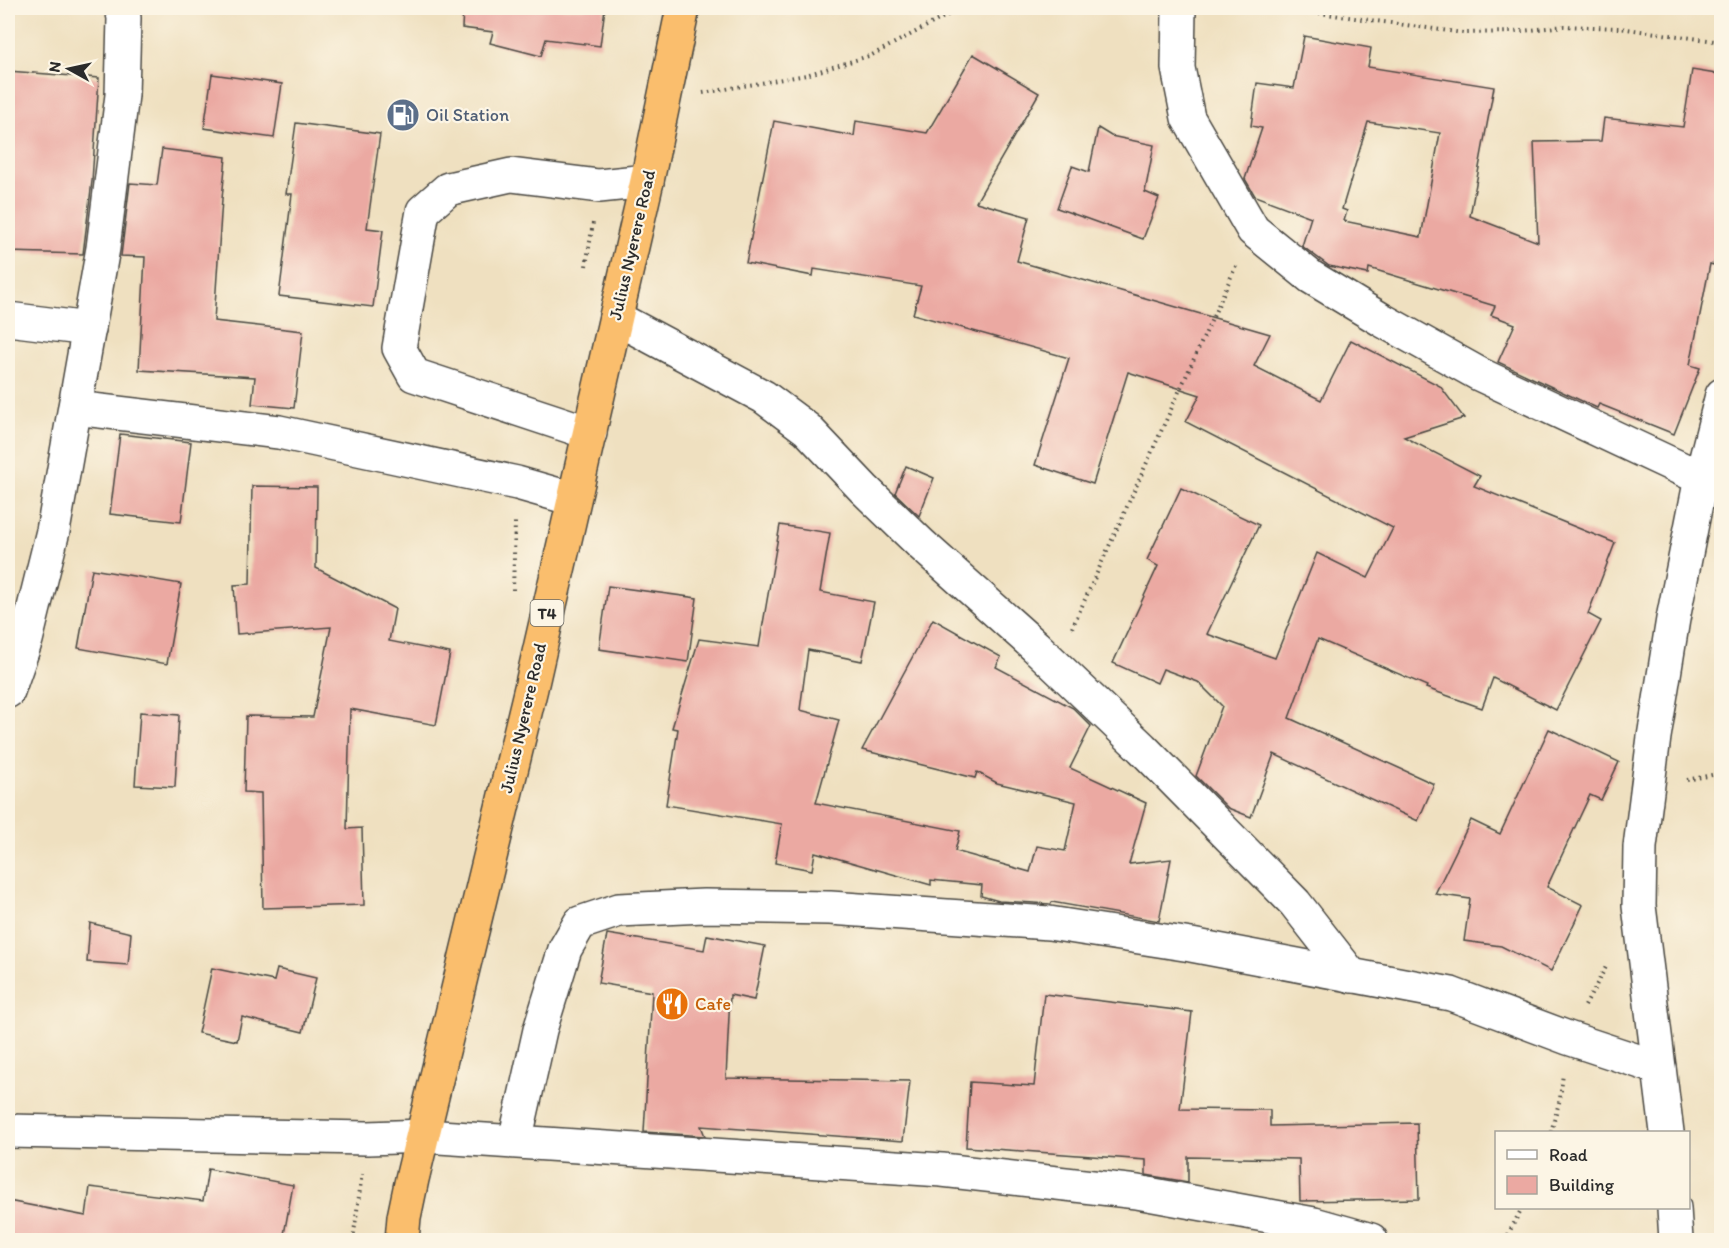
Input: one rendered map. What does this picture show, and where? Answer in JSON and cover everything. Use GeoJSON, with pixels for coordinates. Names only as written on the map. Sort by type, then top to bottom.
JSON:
{"type":"FeatureCollection","features":[{"type":"Feature","properties":{"kind":"highway","name":"Julius Nyerere Road"},"geometry":{"type":"LineString","coordinates":[[400,1233],[590,434],[647,182],[683,8]]}},
{"type":"Feature","properties":{"kind":"street"},"geometry":{"type":"LineString","coordinates":[[8,692],[26,640],[53,531],[103,248],[122,95],[124,18],[122,8]]}},
{"type":"Feature","properties":{"kind":"street"},"geometry":{"type":"LineString","coordinates":[[1179,8],[1178,68],[1188,118],[1253,230],[1311,277],[1479,374],[1710,459]]}},
{"type":"Feature","properties":{"kind":"street"},"geometry":{"type":"LineString","coordinates":[[590,434],[414,375],[399,348],[423,211],[448,189],[511,175],[599,186],[647,182]]}},
{"type":"Feature","properties":{"kind":"street"},"geometry":{"type":"LineString","coordinates":[[616,318],[764,397],[807,429],[922,545],[1055,665],[1142,748],[1295,903],[1352,976]]}},
{"type":"Feature","properties":{"kind":"street"},"geometry":{"type":"LineString","coordinates":[[8,320],[89,329]]}},
{"type":"Feature","properties":{"kind":"street"},"geometry":{"type":"LineString","coordinates":[[1667,1131],[1639,906],[1640,847],[1654,737],[1673,619],[1710,459],[1722,395]]}},
{"type":"Feature","properties":{"kind":"street"},"geometry":{"type":"LineString","coordinates":[[75,408],[279,432],[517,483],[573,499]]}},
{"type":"Feature","properties":{"kind":"street"},"geometry":{"type":"LineString","coordinates":[[514,1141],[540,1030],[565,949],[580,923],[619,910],[704,906],[830,908],[1049,923],[1191,945],[1451,994],[1568,1038],[1659,1068]]}},
{"type":"Feature","properties":{"kind":"street"},"geometry":{"type":"LineString","coordinates":[[8,1131],[368,1138],[424,1136],[942,1170],[1137,1192],[1314,1224],[1371,1240]]}},
{"type":"Feature","properties":{"kind":"street"},"geometry":{"type":"LineString","coordinates":[[1674,1209],[1676,1240]]}},
{"type":"Feature","properties":{"kind":"path"},"geometry":{"type":"LineString","coordinates":[[664,100],[806,75],[872,55],[961,8]]}},
{"type":"Feature","properties":{"kind":"path"},"geometry":{"type":"LineString","coordinates":[[1283,8],[1462,33],[1514,32],[1564,26],[1619,28],[1722,42]]}},
{"type":"Feature","properties":{"kind":"path"},"geometry":{"type":"LineString","coordinates":[[1055,665],[1253,230]]}},
{"type":"Feature","properties":{"kind":"path"},"geometry":{"type":"LineString","coordinates":[[1551,1131],[1560,1099],[1568,1038],[1612,957]]}},
{"type":"Feature","properties":{"kind":"path"},"geometry":{"type":"LineString","coordinates":[[1504,1240],[1521,1209]]}},
{"type":"Feature","properties":{"kind":"building"},"geometry":{"type":"Polygon","coordinates":[[[463,8],[605,8],[600,46],[546,39],[541,56],[490,43],[493,32],[462,28],[463,8]]]}},
{"type":"Feature","properties":{"kind":"building"},"geometry":{"type":"Polygon","coordinates":[[[1304,36],[1371,48],[1368,67],[1494,87],[1470,216],[1538,242],[1534,142],[1601,141],[1604,118],[1683,127],[1692,70],[1722,75],[1722,220],[1714,265],[1710,264],[1690,365],[1700,368],[1674,434],[1599,404],[1597,408],[1498,362],[1515,324],[1491,315],[1495,306],[1369,268],[1368,274],[1329,266],[1302,246],[1311,217],[1255,196],[1245,179],[1262,128],[1251,126],[1257,83],[1294,88],[1304,36]],[[1368,122],[1342,209],[1347,211],[1344,221],[1421,237],[1440,133],[1368,122]]]}},
{"type":"Feature","properties":{"kind":"building"},"geometry":{"type":"Polygon","coordinates":[[[973,54],[1039,93],[976,202],[1029,217],[1017,261],[1270,334],[1254,366],[1321,400],[1351,340],[1440,386],[1464,418],[1404,437],[1480,476],[1474,486],[1615,543],[1588,614],[1601,621],[1556,710],[1493,678],[1482,708],[1426,688],[1427,686],[1318,639],[1289,718],[1434,784],[1418,821],[1274,754],[1251,817],[1228,808],[1196,776],[1222,706],[1198,682],[1163,669],[1157,683],[1113,663],[1158,566],[1147,560],[1181,488],[1259,525],[1207,634],[1275,658],[1317,553],[1368,578],[1393,528],[1186,422],[1200,395],[1128,372],[1093,484],[1035,465],[1069,358],[913,314],[921,286],[814,269],[813,276],[746,263],[774,121],[854,136],[856,121],[927,133],[973,54]]]}},
{"type":"Feature","properties":{"kind":"building"},"geometry":{"type":"Polygon","coordinates":[[[8,71],[99,78],[92,181],[83,254],[8,252],[8,71]]]}},
{"type":"Feature","properties":{"kind":"building"},"geometry":{"type":"Polygon","coordinates":[[[212,74],[282,84],[274,138],[204,128],[212,74]]]}},
{"type":"Feature","properties":{"kind":"building"},"geometry":{"type":"Polygon","coordinates":[[[296,123],[380,134],[367,228],[383,230],[373,307],[279,296],[292,194],[286,194],[296,123]]]}},
{"type":"Feature","properties":{"kind":"building"},"geometry":{"type":"Polygon","coordinates":[[[1098,128],[1111,136],[1154,145],[1145,192],[1159,198],[1143,239],[1057,208],[1072,166],[1089,172],[1098,128]]]}},
{"type":"Feature","properties":{"kind":"building"},"geometry":{"type":"Polygon","coordinates":[[[162,149],[226,157],[214,321],[303,331],[294,408],[252,404],[255,377],[139,370],[145,257],[121,256],[130,183],[157,185],[162,149]]]}},
{"type":"Feature","properties":{"kind":"building"},"geometry":{"type":"Polygon","coordinates":[[[120,434],[191,442],[181,522],[110,514],[120,434]]]}},
{"type":"Feature","properties":{"kind":"building"},"geometry":{"type":"Polygon","coordinates":[[[906,466],[934,478],[919,516],[895,493],[906,466]]]}},
{"type":"Feature","properties":{"kind":"building"},"geometry":{"type":"Polygon","coordinates":[[[252,486],[317,487],[316,568],[395,609],[389,641],[450,653],[436,725],[350,709],[347,829],[362,828],[364,905],[263,908],[261,793],[244,792],[246,716],[313,717],[331,627],[237,634],[234,585],[250,584],[252,486]]]}},
{"type":"Feature","properties":{"kind":"building"},"geometry":{"type":"Polygon","coordinates":[[[780,525],[830,533],[820,592],[874,602],[862,661],[808,650],[800,710],[839,720],[816,803],[960,831],[955,851],[1030,872],[1037,846],[1065,851],[1076,802],[997,783],[977,772],[975,778],[862,750],[933,619],[1001,657],[996,667],[1073,708],[1091,726],[1070,768],[1146,803],[1129,864],[1171,859],[1159,921],[1052,902],[1051,904],[999,901],[981,896],[982,885],[931,880],[931,885],[815,852],[812,870],[775,863],[782,824],[666,805],[678,729],[672,728],[699,639],[759,647],[780,525]]]}},
{"type":"Feature","properties":{"kind":"building"},"geometry":{"type":"Polygon","coordinates":[[[92,569],[181,584],[167,664],[78,648],[92,569]]]}},
{"type":"Feature","properties":{"kind":"building"},"geometry":{"type":"Polygon","coordinates":[[[608,586],[697,598],[688,662],[599,649],[608,586]]]}},
{"type":"Feature","properties":{"kind":"building"},"geometry":{"type":"Polygon","coordinates":[[[140,712],[179,715],[175,787],[135,785],[140,712]]]}},
{"type":"Feature","properties":{"kind":"building"},"geometry":{"type":"Polygon","coordinates":[[[1549,729],[1619,762],[1601,800],[1590,795],[1547,887],[1583,905],[1551,971],[1501,946],[1464,941],[1470,899],[1435,894],[1471,820],[1500,834],[1549,729]]]}},
{"type":"Feature","properties":{"kind":"building"},"geometry":{"type":"Polygon","coordinates":[[[90,923],[131,933],[128,965],[87,962],[90,923]]]}},
{"type":"Feature","properties":{"kind":"building"},"geometry":{"type":"Polygon","coordinates":[[[607,934],[704,950],[707,935],[765,946],[754,1000],[730,995],[726,1078],[910,1081],[903,1141],[701,1126],[705,1136],[644,1132],[652,992],[598,983],[607,934]]]}},
{"type":"Feature","properties":{"kind":"building"},"geometry":{"type":"Polygon","coordinates":[[[212,968],[274,981],[277,969],[316,978],[303,1032],[242,1017],[237,1041],[198,1033],[212,968]]]}},
{"type":"Feature","properties":{"kind":"building"},"geometry":{"type":"Polygon","coordinates":[[[1044,994],[1192,1012],[1180,1109],[1270,1110],[1270,1126],[1417,1123],[1419,1199],[1300,1201],[1299,1159],[1188,1157],[1188,1182],[1146,1175],[1146,1160],[966,1147],[970,1082],[1034,1086],[1044,994]]]}},
{"type":"Feature","properties":{"kind":"building"},"geometry":{"type":"Polygon","coordinates":[[[208,1169],[293,1185],[283,1240],[8,1240],[8,1201],[86,1216],[90,1187],[203,1201],[208,1169]]]}},
{"type":"Feature","properties":{"kind":"place","name":"Oil Station"},"geometry":{"type":"Point","coordinates":[403,115]}},
{"type":"Feature","properties":{"kind":"place","name":"Cafe"},"geometry":{"type":"Point","coordinates":[672,1004]}}]}
